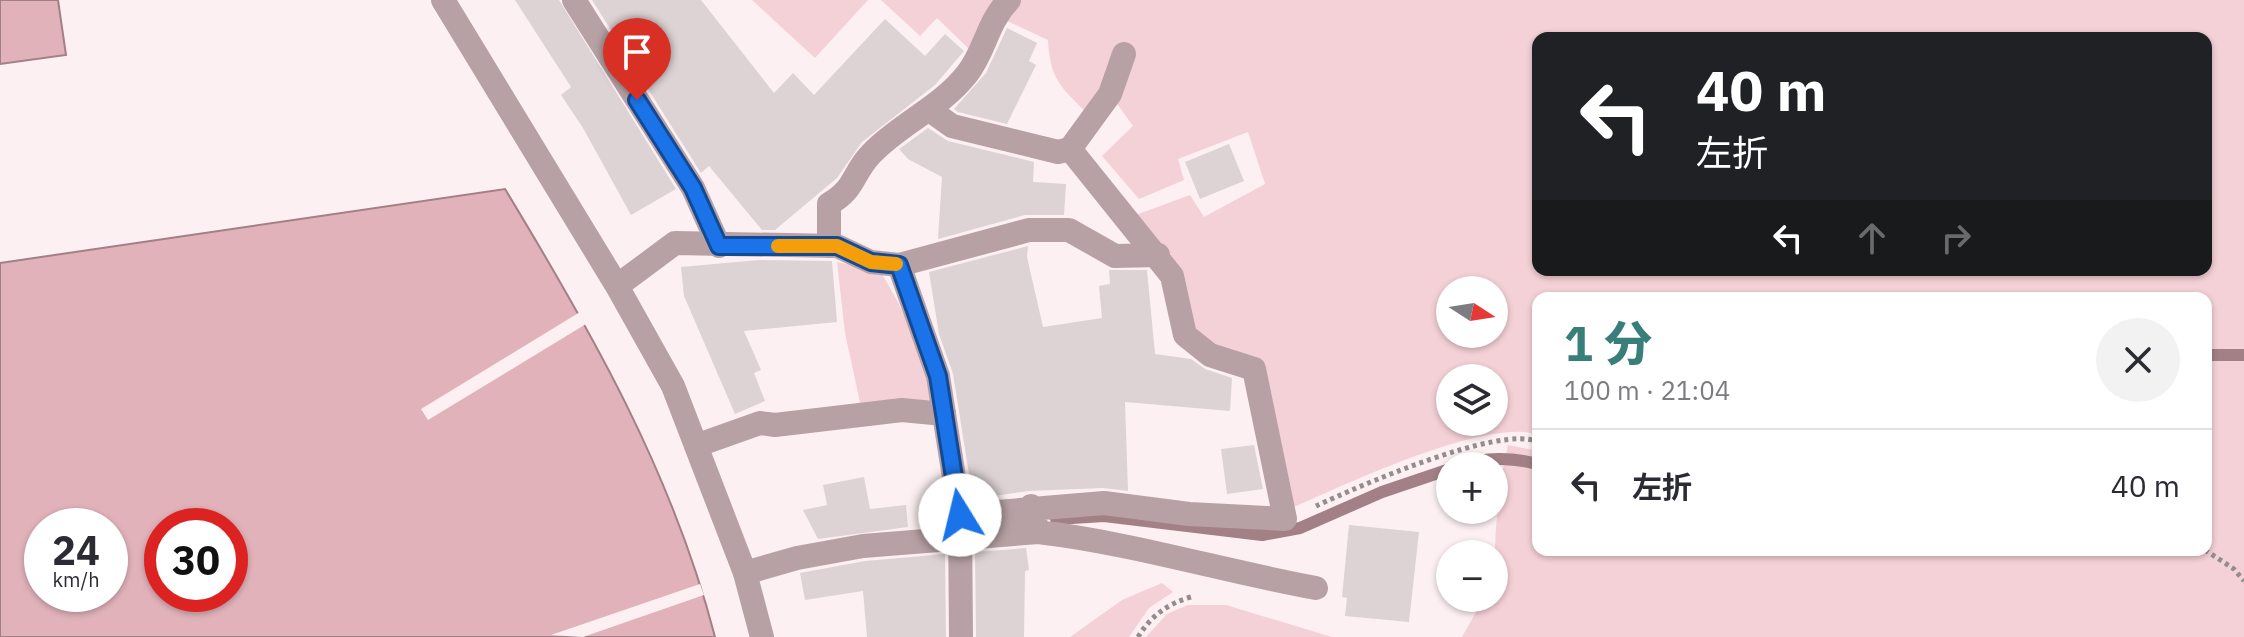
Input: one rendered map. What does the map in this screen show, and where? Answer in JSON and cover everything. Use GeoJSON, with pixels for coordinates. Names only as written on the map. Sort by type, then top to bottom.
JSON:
{"type":"FeatureCollection","features":[{"type":"Feature","properties":{"kind":"street"},"geometry":{"type":"LineString","coordinates":[[443,0],[617,286],[673,386],[745,573],[762,637]]}},
{"type":"Feature","properties":{"kind":"street"},"geometry":{"type":"LineString","coordinates":[[574,0],[693,188],[719,246]]}},
{"type":"Feature","properties":{"kind":"street"},"geometry":{"type":"LineString","coordinates":[[829,246],[829,204],[853,188],[860,168],[873,152],[931,111],[966,76],[977,60],[989,24],[1009,0]]}},
{"type":"Feature","properties":{"kind":"street"},"geometry":{"type":"LineString","coordinates":[[931,111],[952,126],[1058,152],[1070,149],[1110,94],[1124,54]]}},
{"type":"Feature","properties":{"kind":"street"},"geometry":{"type":"LineString","coordinates":[[960,515],[1031,506],[1104,503],[1189,514],[1285,519],[1254,369],[1210,355],[1185,335],[1172,276],[1070,149]]}},
{"type":"Feature","properties":{"kind":"street"},"geometry":{"type":"LineString","coordinates":[[617,286],[675,243],[837,246],[871,262],[899,265],[1029,230],[1069,230],[1115,256],[1158,255]]}},
{"type":"Feature","properties":{"kind":"street"},"geometry":{"type":"LineString","coordinates":[[899,265],[938,376],[960,515],[961,637]]}},
{"type":"Feature","properties":{"kind":"street"},"geometry":{"type":"LineString","coordinates":[[698,445],[760,423],[775,425],[902,410],[944,414]]}},
{"type":"Feature","properties":{"kind":"street"},"geometry":{"type":"LineString","coordinates":[[1031,506],[1038,532]]}},
{"type":"Feature","properties":{"kind":"street"},"geometry":{"type":"LineString","coordinates":[[745,573],[797,558],[863,546],[961,541],[1038,532],[1137,549],[1222,571],[1316,588]]}},
{"type":"Feature","properties":{"kind":"path"},"geometry":{"type":"LineString","coordinates":[[1285,519],[1341,494],[1478,444],[1512,437],[1532,441]]}},
{"type":"Feature","properties":{"kind":"path"},"geometry":{"type":"LineString","coordinates":[[2212,555],[2234,569],[2244,581]]}},
{"type":"Feature","properties":{"kind":"shaded area"},"geometry":{"type":"Polygon","coordinates":[[[0,0],[58,0],[66,55],[0,64],[0,0]]]}},
{"type":"Feature","properties":{"kind":"shaded area"},"geometry":{"type":"Polygon","coordinates":[[[752,0],[868,0],[815,58],[752,0]]]}},
{"type":"Feature","properties":{"kind":"shaded area"},"geometry":{"type":"Polygon","coordinates":[[[881,0],[999,0],[971,51],[937,18],[920,36],[881,0]]]}},
{"type":"Feature","properties":{"kind":"shaded area"},"geometry":{"type":"Polygon","coordinates":[[[1020,0],[2244,0],[2244,637],[1462,637],[1476,612],[1508,612],[1508,540],[1495,540],[1496,524],[1508,524],[1508,445],[1532,450],[1532,556],[2212,556],[2212,292],[1532,292],[1532,434],[1508,433],[1508,364],[1436,364],[1436,436],[1483,436],[1417,456],[1294,507],[1261,363],[1215,348],[1192,332],[1133,216],[1190,195],[1204,217],[1265,184],[1248,132],[1178,159],[1184,180],[1139,199],[1102,156],[1133,126],[1115,101],[1101,91],[1084,110],[1057,79],[1048,40],[1003,19],[1020,0]]]}},
{"type":"Feature","properties":{"kind":"shaded area"},"geometry":{"type":"Polygon","coordinates":[[[505,189],[598,350],[653,461],[677,518],[715,637],[0,637],[0,263],[505,189]]]}},
{"type":"Feature","properties":{"kind":"shaded area"},"geometry":{"type":"Polygon","coordinates":[[[837,262],[880,271],[913,334],[932,402],[861,407],[845,333],[837,262]]]}},
{"type":"Feature","properties":{"kind":"shaded area"},"geometry":{"type":"Polygon","coordinates":[[[1162,583],[1173,592],[1149,608],[1129,637],[1070,637],[1122,600],[1162,583]]]}},
{"type":"Feature","properties":{"kind":"shaded area"},"geometry":{"type":"Polygon","coordinates":[[[1188,605],[1226,605],[1332,637],[1146,637],[1167,614],[1188,605]]]}},
{"type":"Feature","properties":{"kind":"pier"},"geometry":{"type":"Polygon","coordinates":[[[580,312],[586,324],[428,420],[421,409],[580,312]]]}},
{"type":"Feature","properties":{"kind":"pier"},"geometry":{"type":"Polygon","coordinates":[[[700,584],[704,595],[583,637],[551,635],[700,584]]]}},
{"type":"Feature","properties":{"kind":"building"},"geometry":{"type":"Polygon","coordinates":[[[515,0],[559,0],[676,189],[631,215],[561,95],[571,87],[515,0]]]}},
{"type":"Feature","properties":{"kind":"building"},"geometry":{"type":"Polygon","coordinates":[[[592,0],[701,0],[774,93],[793,73],[814,95],[885,19],[925,56],[945,34],[964,51],[935,85],[862,142],[837,178],[775,230],[762,230],[709,166],[701,173],[592,0]]]}},
{"type":"Feature","properties":{"kind":"building"},"geometry":{"type":"Polygon","coordinates":[[[1007,28],[1037,43],[1029,61],[1036,65],[1007,124],[958,112],[954,109],[986,73],[1007,28]]]}},
{"type":"Feature","properties":{"kind":"building"},"geometry":{"type":"Polygon","coordinates":[[[928,128],[948,141],[1034,162],[1033,182],[1066,184],[1064,215],[1025,215],[938,239],[942,177],[908,159],[899,149],[928,128]]]}},
{"type":"Feature","properties":{"kind":"building"},"geometry":{"type":"Polygon","coordinates":[[[1229,144],[1244,181],[1200,199],[1185,162],[1229,144]]]}},
{"type":"Feature","properties":{"kind":"building"},"geometry":{"type":"Polygon","coordinates":[[[1028,246],[1027,257],[1043,327],[1102,318],[1099,286],[1110,284],[1109,270],[1147,270],[1155,354],[1191,359],[1205,369],[1232,378],[1230,411],[1125,402],[1128,491],[1103,488],[1028,491],[973,499],[953,374],[939,334],[929,272],[1028,246]]]}},
{"type":"Feature","properties":{"kind":"building"},"geometry":{"type":"Polygon","coordinates":[[[759,260],[832,261],[837,322],[744,331],[761,370],[754,373],[765,401],[735,414],[684,296],[681,267],[759,260]]]}},
{"type":"Feature","properties":{"kind":"building"},"geometry":{"type":"Polygon","coordinates":[[[1254,445],[1263,489],[1227,494],[1221,449],[1254,445]]]}},
{"type":"Feature","properties":{"kind":"building"},"geometry":{"type":"Polygon","coordinates":[[[864,477],[870,509],[906,505],[908,527],[818,539],[803,510],[827,505],[823,485],[864,477]]]}},
{"type":"Feature","properties":{"kind":"building"},"geometry":{"type":"Polygon","coordinates":[[[1349,525],[1419,532],[1409,622],[1345,616],[1347,598],[1342,597],[1349,525]]]}},
{"type":"Feature","properties":{"kind":"building"},"geometry":{"type":"Polygon","coordinates":[[[1026,548],[1029,570],[1025,571],[1024,637],[976,637],[975,552],[1026,548]]]}},
{"type":"Feature","properties":{"kind":"building"},"geometry":{"type":"Polygon","coordinates":[[[945,554],[946,637],[867,637],[863,591],[805,600],[800,573],[865,561],[945,554]]]}},
{"type":"Feature","properties":{"kind":"waterway"},"geometry":{"type":"LineString","coordinates":[[2212,355],[2244,355]]}},
{"type":"Feature","properties":{"kind":"waterway"},"geometry":{"type":"LineString","coordinates":[[1508,460],[1532,463]]}},
{"type":"Feature","properties":{"kind":"waterway"},"geometry":{"type":"LineString","coordinates":[[1056,519],[1104,516],[1262,535],[1300,528],[1382,492],[1436,474]]}},
{"type":"Feature","properties":{"kind":"slow traffic"},"geometry":{"type":"LineString","coordinates":[[778,246],[837,246],[871,262],[896,264]]}},
{"type":"Feature","properties":{"kind":"route"},"geometry":{"type":"LineString","coordinates":[[637,100],[693,188],[719,246],[837,246],[871,262],[899,265],[938,376],[960,515]]}}]}
